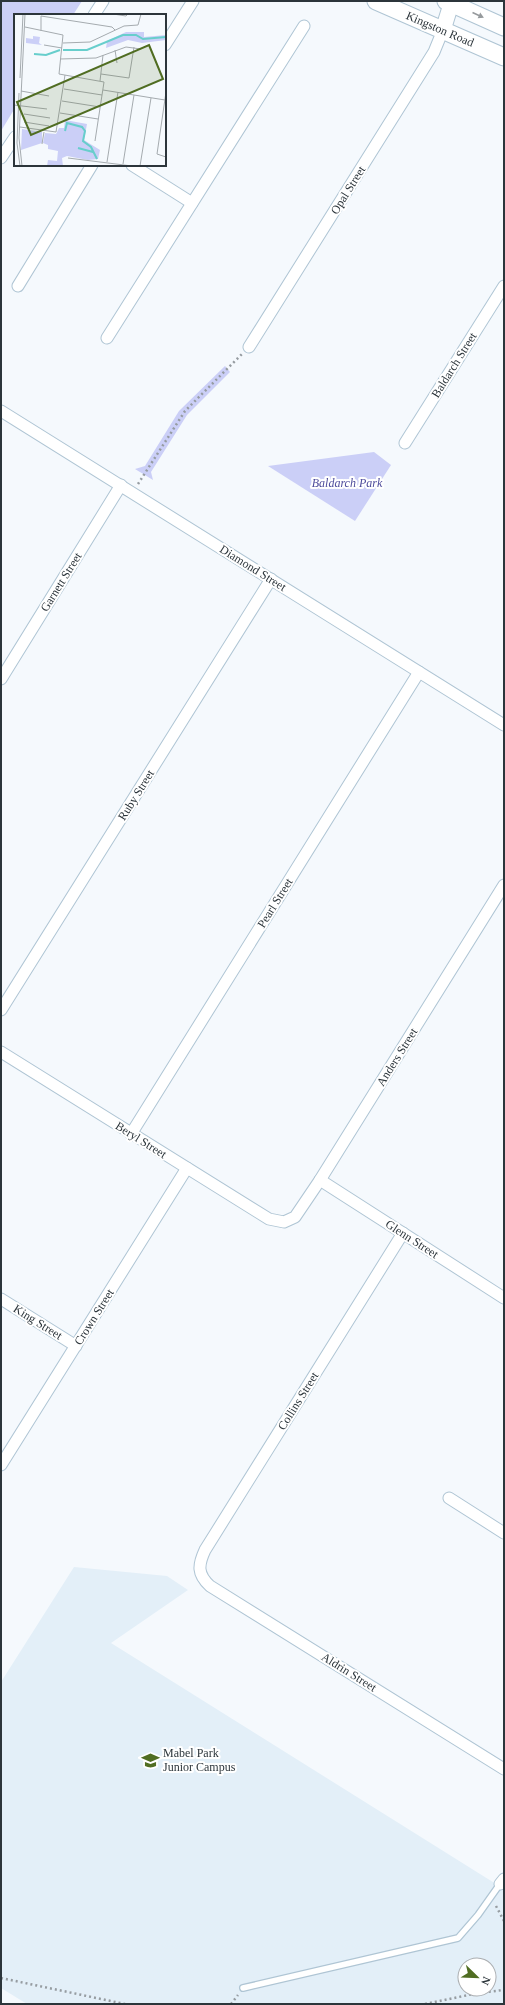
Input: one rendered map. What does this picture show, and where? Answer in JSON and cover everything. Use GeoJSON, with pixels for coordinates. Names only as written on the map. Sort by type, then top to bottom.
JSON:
{"type":"FeatureCollection","features":[{"type":"Feature","properties":{"kind":"main road","name":"Kingston Road"},"geometry":{"type":"LineString","coordinates":[[376,1],[504,57]]}},
{"type":"Feature","properties":{"kind":"main road"},"geometry":{"type":"LineString","coordinates":[[450,2],[504,27]]}},
{"type":"Feature","properties":{"kind":"street"},"geometry":{"type":"LineString","coordinates":[[95,14],[103,1]]}},
{"type":"Feature","properties":{"kind":"street"},"geometry":{"type":"LineString","coordinates":[[166,43],[193,1]]}},
{"type":"Feature","properties":{"kind":"street"},"geometry":{"type":"LineString","coordinates":[[443,30],[450,2]]}},
{"type":"Feature","properties":{"kind":"street"},"geometry":{"type":"LineString","coordinates":[[107,338],[304,26]]}},
{"type":"Feature","properties":{"kind":"street","name":"Opal Street"},"geometry":{"type":"LineString","coordinates":[[249,347],[434,52],[443,30]]}},
{"type":"Feature","properties":{"kind":"street"},"geometry":{"type":"LineString","coordinates":[[1,158],[14,138]]}},
{"type":"Feature","properties":{"kind":"street"},"geometry":{"type":"LineString","coordinates":[[18,286],[91,166]]}},
{"type":"Feature","properties":{"kind":"street"},"geometry":{"type":"LineString","coordinates":[[134,166],[192,203]]}},
{"type":"Feature","properties":{"kind":"street","name":"Baldarch Street"},"geometry":{"type":"LineString","coordinates":[[405,443],[504,286]]}},
{"type":"Feature","properties":{"kind":"street","name":"Diamond Street"},"geometry":{"type":"LineString","coordinates":[[1,411],[504,725]]}},
{"type":"Feature","properties":{"kind":"street","name":"Garnett Street"},"geometry":{"type":"LineString","coordinates":[[1,679],[121,485]]}},
{"type":"Feature","properties":{"kind":"street","name":"Ruby Street"},"geometry":{"type":"LineString","coordinates":[[1,1010],[271,579]]}},
{"type":"Feature","properties":{"kind":"street","name":"Pearl Street"},"geometry":{"type":"LineString","coordinates":[[131,1134],[419,672]]}},
{"type":"Feature","properties":{"kind":"street","name":"Anders Street"},"geometry":{"type":"LineString","coordinates":[[284,1222],[295,1217],[320,1180],[504,885]]}},
{"type":"Feature","properties":{"kind":"street","name":"Beryl Street"},"geometry":{"type":"LineString","coordinates":[[1,1052],[269,1219],[284,1222]]}},
{"type":"Feature","properties":{"kind":"street","name":"Crown Street"},"geometry":{"type":"LineString","coordinates":[[1,1465],[187,1168]]}},
{"type":"Feature","properties":{"kind":"street","name":"Glenn Street"},"geometry":{"type":"LineString","coordinates":[[320,1180],[504,1298]]}},
{"type":"Feature","properties":{"kind":"street","name":"Collins Street"},"geometry":{"type":"LineString","coordinates":[[199,1570],[200,1561],[205,1550],[403,1233]]}},
{"type":"Feature","properties":{"kind":"street","name":"King Street"},"geometry":{"type":"LineString","coordinates":[[1,1299],[76,1346]]}},
{"type":"Feature","properties":{"kind":"street"},"geometry":{"type":"LineString","coordinates":[[449,1498],[504,1533]]}},
{"type":"Feature","properties":{"kind":"street","name":"Aldrin Street"},"geometry":{"type":"LineString","coordinates":[[199,1570],[204,1580],[210,1586],[504,1769]]}},
{"type":"Feature","properties":{"kind":"lane"},"geometry":{"type":"LineString","coordinates":[[243,1988],[458,1938],[478,1915],[502,1881]]}},
{"type":"Feature","properties":{"kind":"path"},"geometry":{"type":"LineString","coordinates":[[133,493],[185,411],[249,347]]}},
{"type":"Feature","properties":{"kind":"path"},"geometry":{"type":"LineString","coordinates":[[492,1896],[504,1921]]}},
{"type":"Feature","properties":{"kind":"path"},"geometry":{"type":"LineString","coordinates":[[1,1978],[125,2004]]}},
{"type":"Feature","properties":{"kind":"path"},"geometry":{"type":"LineString","coordinates":[[425,2004],[478,1993],[504,1990]]}},
{"type":"Feature","properties":{"kind":"shaded area","name":"Mabel Park Junior Campus"},"geometry":{"type":"Polygon","coordinates":[[[74,1567],[167,1576],[188,1590],[111,1643],[504,1889],[504,2004],[27,2004],[1,1988],[1,1682],[74,1567]]]}},
{"type":"Feature","properties":{"kind":"green space"},"geometry":{"type":"Polygon","coordinates":[[[1,1],[82,1],[74,14],[14,14],[14,110],[1,131],[1,1]]]}},
{"type":"Feature","properties":{"kind":"green space"},"geometry":{"type":"Polygon","coordinates":[[[225,366],[230,372],[187,415],[151,472],[153,480],[135,469],[145,466],[179,411],[225,366]]]}},
{"type":"Feature","properties":{"kind":"green space","name":"Baldarch Park"},"geometry":{"type":"Polygon","coordinates":[[[374,452],[391,465],[355,521],[268,466],[374,452]]]}},
{"type":"Feature","properties":{"kind":"place","name":"Mabel Park Junior Campus"},"geometry":{"type":"Point","coordinates":[150,1760]}}]}
